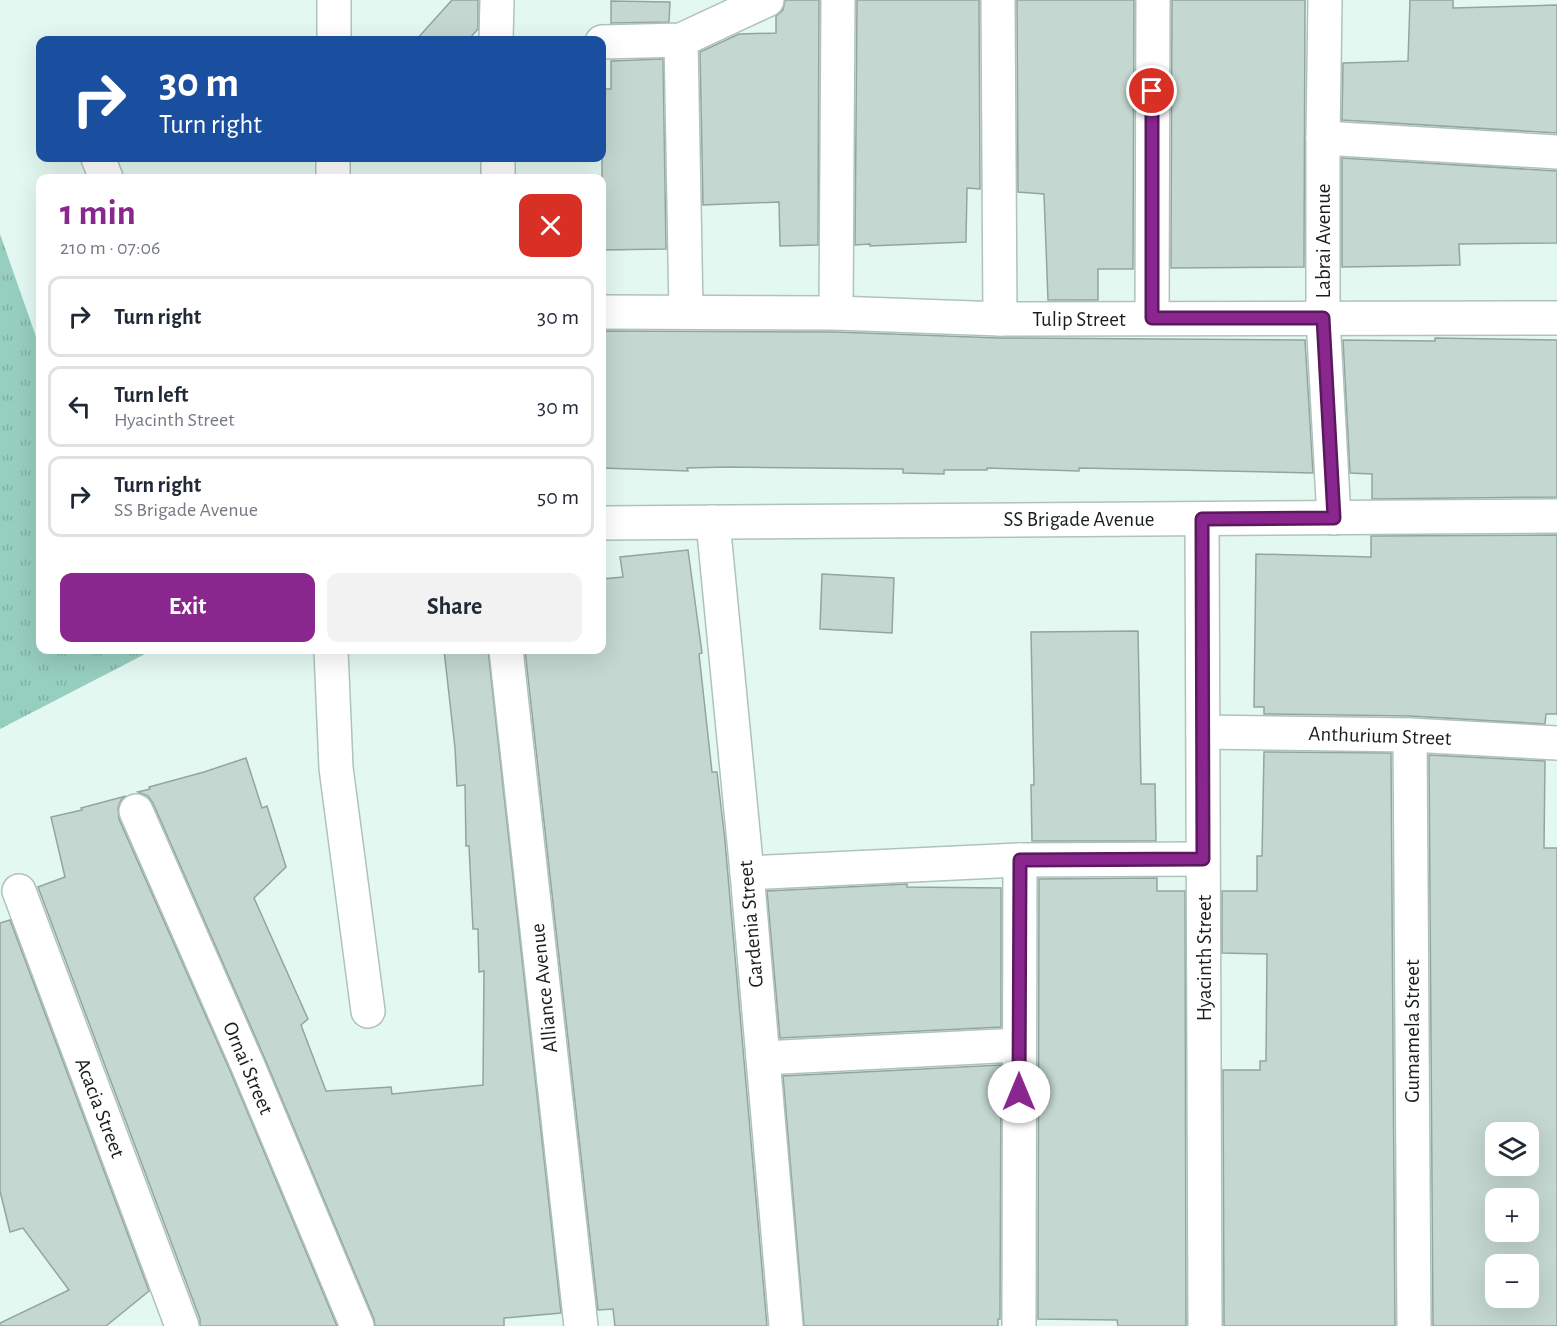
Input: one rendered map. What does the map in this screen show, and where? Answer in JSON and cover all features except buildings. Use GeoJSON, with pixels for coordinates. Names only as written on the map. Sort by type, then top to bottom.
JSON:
{"type":"FeatureCollection","features":[{"type":"Feature","properties":{"kind":"street"},"geometry":{"type":"LineString","coordinates":[[334,0],[334,36]]}},
{"type":"Feature","properties":{"kind":"street"},"geometry":{"type":"LineString","coordinates":[[496,0],[496,36]]}},
{"type":"Feature","properties":{"kind":"street"},"geometry":{"type":"LineString","coordinates":[[606,42],[681,40],[767,0]]}},
{"type":"Feature","properties":{"kind":"street"},"geometry":{"type":"LineString","coordinates":[[836,313],[838,0]]}},
{"type":"Feature","properties":{"kind":"street"},"geometry":{"type":"LineString","coordinates":[[998,0],[1000,319]]}},
{"type":"Feature","properties":{"kind":"street"},"geometry":{"type":"LineString","coordinates":[[1152,318],[1153,0]]}},
{"type":"Feature","properties":{"kind":"street","name":"Labrai Avenue"},"geometry":{"type":"LineString","coordinates":[[1325,0],[1323,318],[1334,518]]}},
{"type":"Feature","properties":{"kind":"street"},"geometry":{"type":"LineString","coordinates":[[681,40],[686,312]]}},
{"type":"Feature","properties":{"kind":"street"},"geometry":{"type":"LineString","coordinates":[[1323,138],[1557,152]]}},
{"type":"Feature","properties":{"kind":"street","name":"Tulip Street"},"geometry":{"type":"LineString","coordinates":[[606,312],[836,313],[1000,319],[1557,318]]}},
{"type":"Feature","properties":{"kind":"street","name":"SS Brigade Avenue"},"geometry":{"type":"LineString","coordinates":[[606,523],[1557,516]]}},
{"type":"Feature","properties":{"kind":"street","name":"Hyacinth Street"},"geometry":{"type":"LineString","coordinates":[[1202,519],[1205,1326]]}},
{"type":"Feature","properties":{"kind":"street","name":"Gardenia Street"},"geometry":{"type":"LineString","coordinates":[[713,522],[747,873],[786,1326]]}},
{"type":"Feature","properties":{"kind":"street"},"geometry":{"type":"LineString","coordinates":[[331,654],[336,768],[369,1011]]}},
{"type":"Feature","properties":{"kind":"street","name":"Alliance Avenue"},"geometry":{"type":"LineString","coordinates":[[506,654],[581,1326]]}},
{"type":"Feature","properties":{"kind":"street","name":"Anthurium Street"},"geometry":{"type":"LineString","coordinates":[[1203,732],[1410,735],[1557,743]]}},
{"type":"Feature","properties":{"kind":"street","name":"Gumamela Street"},"geometry":{"type":"LineString","coordinates":[[1410,735],[1414,1326]]}},
{"type":"Feature","properties":{"kind":"street","name":"Ornai Street"},"geometry":{"type":"LineString","coordinates":[[136,811],[253,1077],[357,1326]]}},
{"type":"Feature","properties":{"kind":"street"},"geometry":{"type":"LineString","coordinates":[[747,873],[1020,860],[1203,859]]}},
{"type":"Feature","properties":{"kind":"street"},"geometry":{"type":"LineString","coordinates":[[1019,1326],[1020,860]]}},
{"type":"Feature","properties":{"kind":"street","name":"Acacia Street"},"geometry":{"type":"LineString","coordinates":[[19,891],[182,1326]]}},
{"type":"Feature","properties":{"kind":"street"},"geometry":{"type":"LineString","coordinates":[[763,1058],[1019,1045]]}},
{"type":"Feature","properties":{"kind":"green space"},"geometry":{"type":"Polygon","coordinates":[[[0,234],[36,337],[36,654],[145,654],[0,729],[0,234]]]}},
{"type":"Feature","properties":{"kind":"route"},"geometry":{"type":"LineString","coordinates":[[1019,1092],[1020,860],[1203,859],[1202,519],[1334,518],[1323,318],[1152,318],[1152,91]]}}]}
